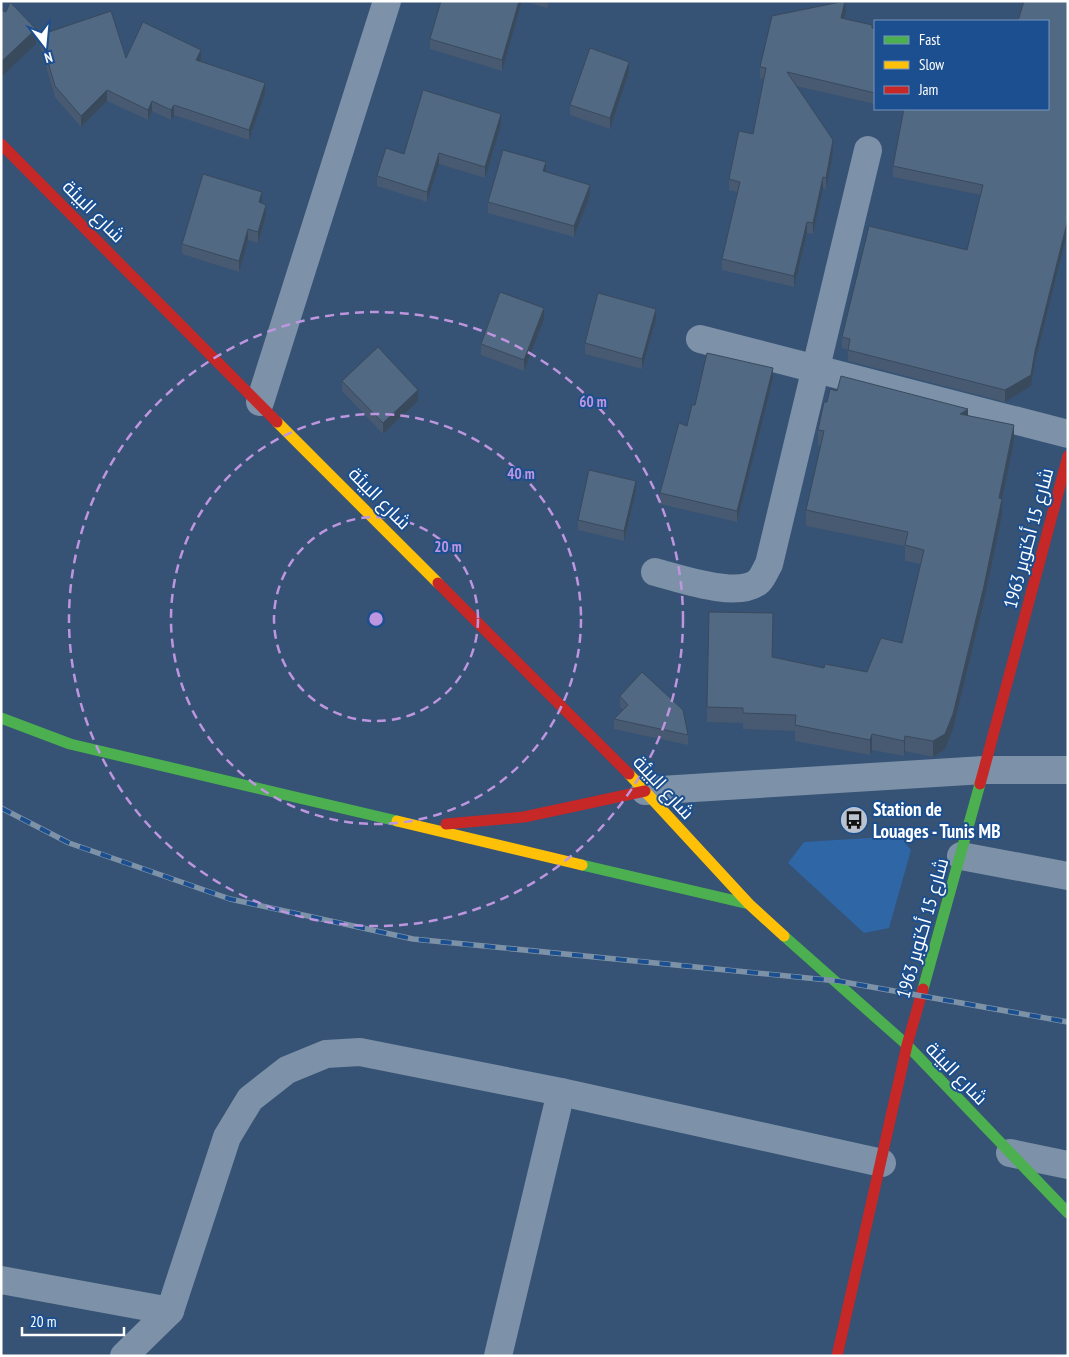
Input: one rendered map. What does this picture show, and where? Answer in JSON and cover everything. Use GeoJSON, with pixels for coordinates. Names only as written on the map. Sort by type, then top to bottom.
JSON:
{"type":"FeatureCollection","features":[{"type":"Feature","properties":{"kind":"main road","name":"شارع البيئة"},"geometry":{"type":"LineString","coordinates":[[1,144],[260,402],[645,791],[749,904],[907,1045],[1068,1212]]}},
{"type":"Feature","properties":{"kind":"main road","name":"شارع 15 أكتوبر 1963"},"geometry":{"type":"LineString","coordinates":[[837,1356],[882,1163],[907,1045],[961,856],[1068,456]]}},
{"type":"Feature","properties":{"kind":"main road","name":"شارع البيئة"},"geometry":{"type":"LineString","coordinates":[[1,718],[70,744],[749,904]]}},
{"type":"Feature","properties":{"kind":"main road"},"geometry":{"type":"LineString","coordinates":[[424,826],[524,817],[645,791]]}},
{"type":"Feature","properties":{"kind":"street"},"geometry":{"type":"LineString","coordinates":[[260,402],[387,1]]}},
{"type":"Feature","properties":{"kind":"street"},"geometry":{"type":"LineString","coordinates":[[655,572],[729,590],[743,588],[758,582],[769,564],[814,369],[868,150]]}},
{"type":"Feature","properties":{"kind":"street"},"geometry":{"type":"LineString","coordinates":[[700,339],[1068,434]]}},
{"type":"Feature","properties":{"kind":"street"},"geometry":{"type":"LineString","coordinates":[[645,791],[984,770],[1068,770]]}},
{"type":"Feature","properties":{"kind":"street"},"geometry":{"type":"LineString","coordinates":[[961,856],[1068,876]]}},
{"type":"Feature","properties":{"kind":"street"},"geometry":{"type":"LineString","coordinates":[[124,1356],[170,1311],[227,1137],[250,1098],[288,1070],[326,1054],[360,1052],[561,1092],[882,1163]]}},
{"type":"Feature","properties":{"kind":"street"},"geometry":{"type":"LineString","coordinates":[[498,1356],[561,1092]]}},
{"type":"Feature","properties":{"kind":"street"},"geometry":{"type":"LineString","coordinates":[[1010,1153],[1068,1165]]}},
{"type":"Feature","properties":{"kind":"street"},"geometry":{"type":"LineString","coordinates":[[1,1280],[170,1311]]}},
{"type":"Feature","properties":{"kind":"shaded area"},"geometry":{"type":"Polygon","coordinates":[[[900,836],[911,850],[889,928],[864,933],[788,863],[804,842],[900,836]]]}},
{"type":"Feature","properties":{"kind":"building"},"geometry":{"type":"Polygon","coordinates":[[[441,1],[519,1],[502,60],[430,39],[441,1]]]}},
{"type":"Feature","properties":{"kind":"building"},"geometry":{"type":"Polygon","coordinates":[[[845,1],[841,18],[872,25],[874,29],[874,93],[787,72],[833,140],[826,178],[823,177],[813,223],[807,222],[794,276],[722,259],[740,182],[729,179],[739,131],[753,134],[766,68],[760,67],[772,16],[845,1]]]}},
{"type":"Feature","properties":{"kind":"building"},"geometry":{"type":"Polygon","coordinates":[[[1024,1],[1068,1],[1068,219],[1035,351],[1031,375],[1005,390],[848,350],[850,339],[842,337],[869,226],[967,250],[983,185],[893,166],[904,110],[1049,110],[1049,20],[1018,20],[1024,1]]]}},
{"type":"Feature","properties":{"kind":"building"},"geometry":{"type":"Polygon","coordinates":[[[10,2],[36,29],[1,62],[1,10],[6,12],[10,2]]]}},
{"type":"Feature","properties":{"kind":"building"},"geometry":{"type":"Polygon","coordinates":[[[111,11],[126,58],[143,22],[201,50],[196,60],[265,83],[249,130],[174,105],[171,110],[152,101],[148,110],[107,90],[81,116],[55,86],[40,35],[111,11]]]}},
{"type":"Feature","properties":{"kind":"building"},"geometry":{"type":"Polygon","coordinates":[[[590,48],[629,62],[610,118],[570,105],[590,48]]]}},
{"type":"Feature","properties":{"kind":"building"},"geometry":{"type":"Polygon","coordinates":[[[423,90],[501,114],[485,167],[439,153],[427,192],[377,176],[386,148],[404,154],[423,90]]]}},
{"type":"Feature","properties":{"kind":"building"},"geometry":{"type":"Polygon","coordinates":[[[503,150],[546,162],[543,171],[590,185],[574,226],[488,202],[503,150]]]}},
{"type":"Feature","properties":{"kind":"building"},"geometry":{"type":"Polygon","coordinates":[[[203,174],[262,192],[259,202],[266,205],[258,232],[248,229],[239,261],[182,244],[203,174]]]}},
{"type":"Feature","properties":{"kind":"building"},"geometry":{"type":"Polygon","coordinates":[[[500,292],[544,308],[524,360],[481,344],[500,292]]]}},
{"type":"Feature","properties":{"kind":"building"},"geometry":{"type":"Polygon","coordinates":[[[598,293],[656,309],[642,359],[585,343],[598,293]]]}},
{"type":"Feature","properties":{"kind":"building"},"geometry":{"type":"Polygon","coordinates":[[[378,347],[418,390],[383,423],[342,381],[378,347]]]}},
{"type":"Feature","properties":{"kind":"building"},"geometry":{"type":"Polygon","coordinates":[[[707,353],[773,368],[737,511],[660,493],[679,423],[687,426],[692,405],[695,405],[707,353]]]}},
{"type":"Feature","properties":{"kind":"building"},"geometry":{"type":"Polygon","coordinates":[[[841,376],[968,409],[960,414],[1014,425],[999,498],[1002,499],[984,586],[953,714],[945,734],[933,741],[905,736],[904,741],[872,734],[870,740],[795,725],[796,715],[743,713],[743,708],[707,707],[709,612],[773,613],[772,657],[824,668],[825,664],[867,672],[881,638],[902,643],[924,550],[905,545],[908,532],[806,510],[824,431],[818,430],[824,402],[827,402],[830,389],[837,391],[841,376]]]}},
{"type":"Feature","properties":{"kind":"building"},"geometry":{"type":"Polygon","coordinates":[[[589,470],[636,481],[624,531],[578,520],[589,470]]]}},
{"type":"Feature","properties":{"kind":"building"},"geometry":{"type":"Polygon","coordinates":[[[642,672],[683,710],[688,735],[614,719],[628,705],[620,696],[642,672]]]}},
{"type":"Feature","properties":{"kind":"railway"},"geometry":{"type":"LineString","coordinates":[[1,808],[69,843],[230,899],[413,939],[838,981],[1068,1022]]}},
{"type":"Feature","properties":{"kind":"traffic: fast"},"geometry":{"type":"LineString","coordinates":[[1,718],[70,744],[397,821]]}},
{"type":"Feature","properties":{"kind":"traffic: fast"},"geometry":{"type":"LineString","coordinates":[[923,989],[980,784]]}},
{"type":"Feature","properties":{"kind":"traffic: fast"},"geometry":{"type":"LineString","coordinates":[[582,865],[749,904]]}},
{"type":"Feature","properties":{"kind":"traffic: fast"},"geometry":{"type":"LineString","coordinates":[[784,936],[907,1045],[1068,1213]]}},
{"type":"Feature","properties":{"kind":"traffic: slow"},"geometry":{"type":"LineString","coordinates":[[277,422],[438,583]]}},
{"type":"Feature","properties":{"kind":"traffic: slow"},"geometry":{"type":"LineString","coordinates":[[629,774],[749,904],[784,936]]}},
{"type":"Feature","properties":{"kind":"traffic: slow"},"geometry":{"type":"LineString","coordinates":[[397,821],[582,865]]}},
{"type":"Feature","properties":{"kind":"traffic: jam"},"geometry":{"type":"LineString","coordinates":[[1,144],[277,422]]}},
{"type":"Feature","properties":{"kind":"traffic: jam"},"geometry":{"type":"LineString","coordinates":[[980,784],[1068,456]]}},
{"type":"Feature","properties":{"kind":"traffic: jam"},"geometry":{"type":"LineString","coordinates":[[438,583],[629,774]]}},
{"type":"Feature","properties":{"kind":"traffic: jam"},"geometry":{"type":"LineString","coordinates":[[446,824],[524,817],[645,791]]}},
{"type":"Feature","properties":{"kind":"traffic: jam"},"geometry":{"type":"LineString","coordinates":[[837,1356],[907,1045],[923,989]]}},
{"type":"Feature","properties":{"kind":"place","name":"Station de Louages - Tunis MB"},"geometry":{"type":"Point","coordinates":[854,820]}}]}
